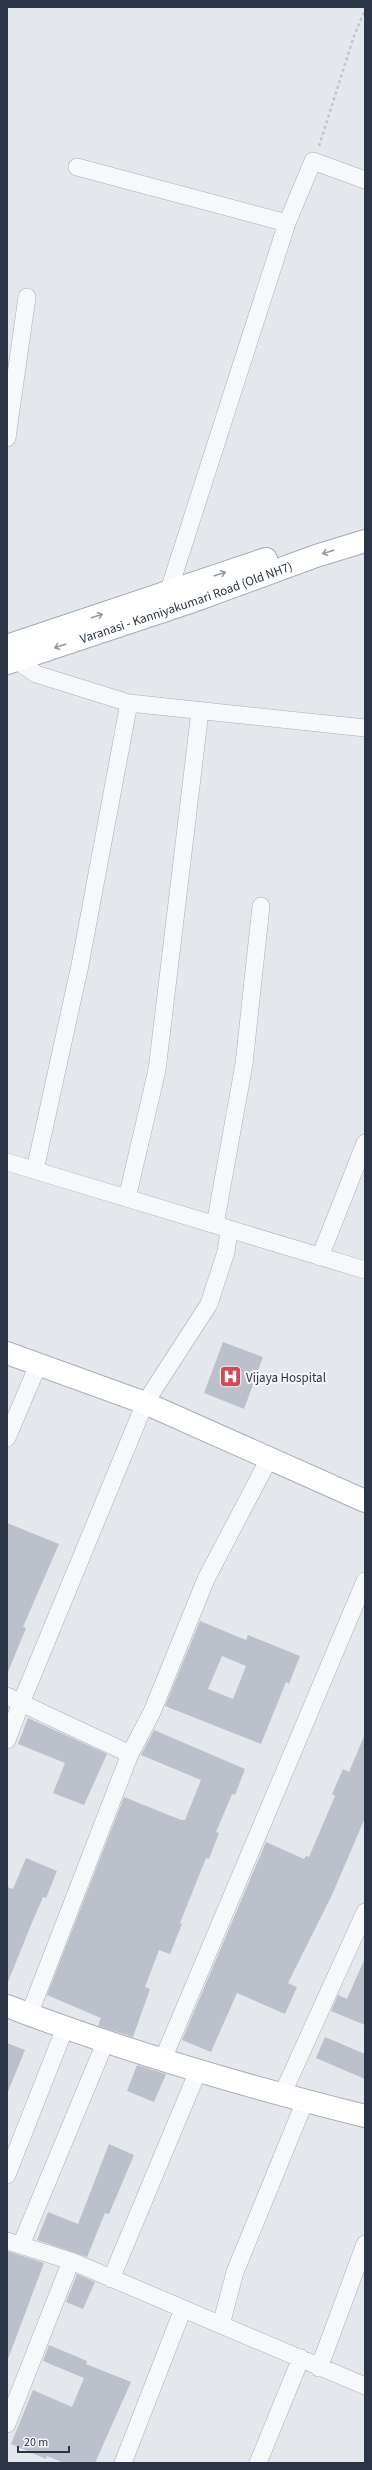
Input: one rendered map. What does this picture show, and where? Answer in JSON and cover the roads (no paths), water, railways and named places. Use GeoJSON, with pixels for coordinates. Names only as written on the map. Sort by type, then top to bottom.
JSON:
{"type":"FeatureCollection","features":[{"type":"Feature","properties":{"kind":"street"},"geometry":{"type":"LineString","coordinates":[[169,590],[287,223],[313,161],[365,180]]}},
{"type":"Feature","properties":{"kind":"street"},"geometry":{"type":"LineString","coordinates":[[77,167],[287,223]]}},
{"type":"Feature","properties":{"kind":"street"},"geometry":{"type":"LineString","coordinates":[[7,438],[27,297]]}},
{"type":"Feature","properties":{"kind":"street","name":"Varanasi - Kanniyakumari Road (Old NH7)"},"geometry":{"type":"LineString","coordinates":[[9,651],[169,590],[365,526]]}},
{"type":"Feature","properties":{"kind":"street","name":"Varanasi - Kanniyakumari Road (Old NH7)"},"geometry":{"type":"LineString","coordinates":[[9,651],[196,600],[316,556],[365,541]]}},
{"type":"Feature","properties":{"kind":"street"},"geometry":{"type":"LineString","coordinates":[[9,651],[36,674],[129,703],[365,728]]}},
{"type":"Feature","properties":{"kind":"street"},"geometry":{"type":"LineString","coordinates":[[35,1170],[80,966],[129,703]]}},
{"type":"Feature","properties":{"kind":"street"},"geometry":{"type":"LineString","coordinates":[[127,1198],[157,1070],[200,710]]}},
{"type":"Feature","properties":{"kind":"street"},"geometry":{"type":"LineString","coordinates":[[7,1740],[14,1699],[145,1403],[209,1304],[226,1252],[222,1228],[244,1064],[261,906]]}},
{"type":"Feature","properties":{"kind":"street"},"geometry":{"type":"LineString","coordinates":[[320,1257],[365,1144]]}},
{"type":"Feature","properties":{"kind":"street"},"geometry":{"type":"LineString","coordinates":[[7,1162],[365,1270]]}},
{"type":"Feature","properties":{"kind":"street"},"geometry":{"type":"LineString","coordinates":[[7,1353],[145,1403],[365,1501]]}},
{"type":"Feature","properties":{"kind":"street"},"geometry":{"type":"LineString","coordinates":[[7,1438],[38,1365]]}},
{"type":"Feature","properties":{"kind":"street"},"geometry":{"type":"LineString","coordinates":[[29,2015],[130,1754],[152,1712],[206,1579],[269,1459]]}},
{"type":"Feature","properties":{"kind":"street"},"geometry":{"type":"LineString","coordinates":[[163,2059],[365,1581]]}},
{"type":"Feature","properties":{"kind":"street"},"geometry":{"type":"LineString","coordinates":[[14,1699],[130,1754]]}},
{"type":"Feature","properties":{"kind":"street"},"geometry":{"type":"LineString","coordinates":[[282,2095],[365,1912]]}},
{"type":"Feature","properties":{"kind":"street"},"geometry":{"type":"LineString","coordinates":[[7,2006],[105,2042],[198,2071],[282,2095],[365,2116]]}},
{"type":"Feature","properties":{"kind":"street"},"geometry":{"type":"LineString","coordinates":[[7,2174],[65,2028]]}},
{"type":"Feature","properties":{"kind":"street"},"geometry":{"type":"LineString","coordinates":[[105,2042],[14,2243],[71,2262],[301,2358],[319,2368],[365,2386]]}},
{"type":"Feature","properties":{"kind":"street"},"geometry":{"type":"LineString","coordinates":[[111,2279],[198,2071]]}},
{"type":"Feature","properties":{"kind":"street"},"geometry":{"type":"LineString","coordinates":[[221,2325],[235,2272],[305,2101]]}},
{"type":"Feature","properties":{"kind":"street"},"geometry":{"type":"LineString","coordinates":[[319,2368],[365,2244]]}},
{"type":"Feature","properties":{"kind":"street"},"geometry":{"type":"LineString","coordinates":[[7,2424],[71,2262]]}},
{"type":"Feature","properties":{"kind":"street"},"geometry":{"type":"LineString","coordinates":[[123,2463],[183,2309]]}},
{"type":"Feature","properties":{"kind":"street"},"geometry":{"type":"LineString","coordinates":[[258,2463],[301,2358]]}},
{"type":"Feature","properties":{"kind":"place","name":"Vijaya Hospital"},"geometry":{"type":"Point","coordinates":[231,1377]}}]}
